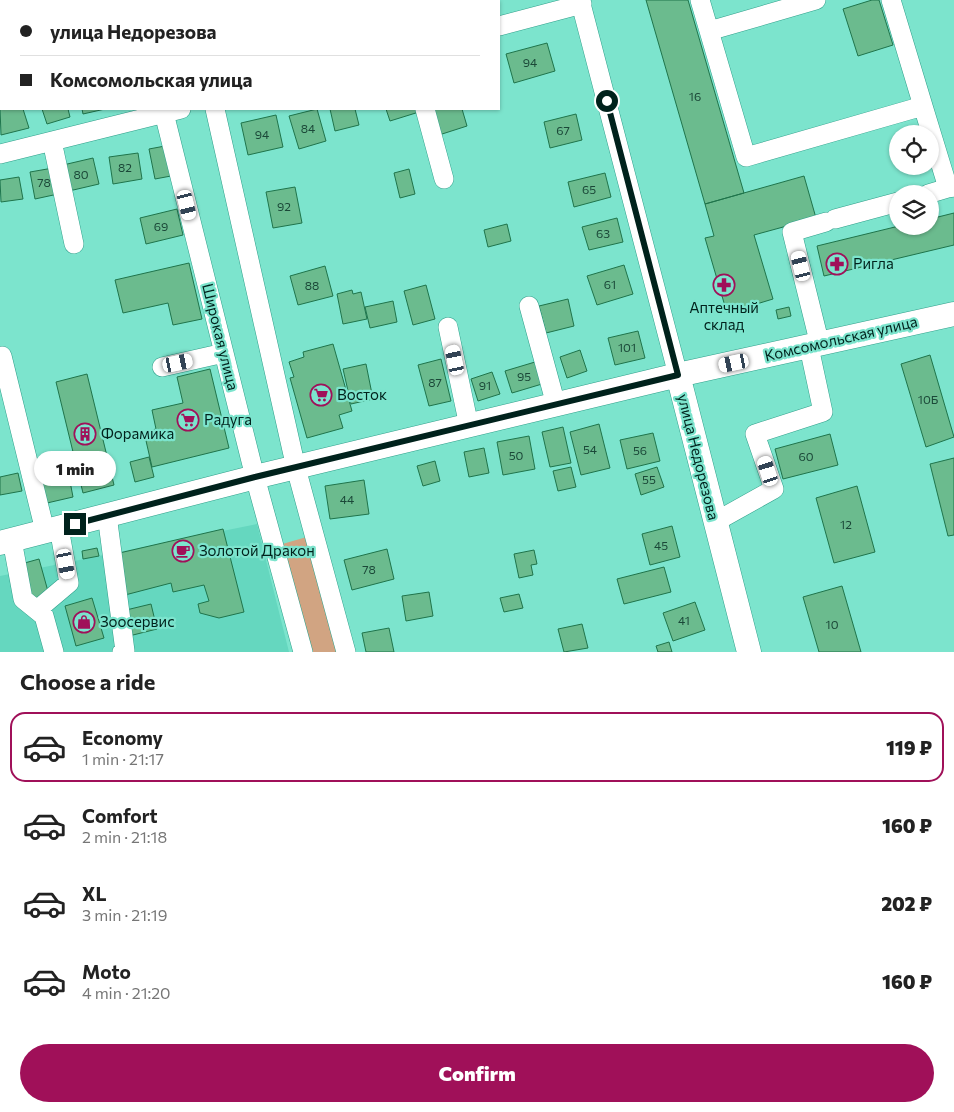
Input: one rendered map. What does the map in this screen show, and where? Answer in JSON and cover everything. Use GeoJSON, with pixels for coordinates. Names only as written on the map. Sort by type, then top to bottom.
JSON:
{"type":"FeatureCollection","features":[{"type":"Feature","properties":{"kind":"main road","name":"Комсомольская улица"},"geometry":{"type":"LineString","coordinates":[[6,542],[255,477],[678,375],[954,314]]}},
{"type":"Feature","properties":{"kind":"main road","name":"улица Недорезова"},"geometry":{"type":"LineString","coordinates":[[678,375],[749,652]]}},
{"type":"Feature","properties":{"kind":"street"},"geometry":{"type":"LineString","coordinates":[[700,0],[746,157],[924,106]]}},
{"type":"Feature","properties":{"kind":"street"},"geometry":{"type":"LineString","coordinates":[[709,31],[816,0]]}},
{"type":"Feature","properties":{"kind":"street"},"geometry":{"type":"LineString","coordinates":[[892,0],[951,188]]}},
{"type":"Feature","properties":{"kind":"street"},"geometry":{"type":"LineString","coordinates":[[500,26],[581,2]]}},
{"type":"Feature","properties":{"kind":"street","name":"улица Недорезова"},"geometry":{"type":"LineString","coordinates":[[581,2],[678,375]]}},
{"type":"Feature","properties":{"kind":"street"},"geometry":{"type":"LineString","coordinates":[[0,154],[169,110]]}},
{"type":"Feature","properties":{"kind":"street","name":"Широкая улица"},"geometry":{"type":"LineString","coordinates":[[169,110],[224,353],[255,477],[304,652]]}},
{"type":"Feature","properties":{"kind":"street"},"geometry":{"type":"LineString","coordinates":[[215,110],[296,468],[346,652]]}},
{"type":"Feature","properties":{"kind":"street"},"geometry":{"type":"LineString","coordinates":[[425,110],[444,179]]}},
{"type":"Feature","properties":{"kind":"street"},"geometry":{"type":"LineString","coordinates":[[52,141],[74,244]]}},
{"type":"Feature","properties":{"kind":"street"},"geometry":{"type":"LineString","coordinates":[[715,522],[774,489],[755,434],[823,412],[815,346],[792,232],[889,204]]}},
{"type":"Feature","properties":{"kind":"street"},"geometry":{"type":"LineString","coordinates":[[529,306],[556,405]]}},
{"type":"Feature","properties":{"kind":"street"},"geometry":{"type":"LineString","coordinates":[[448,327],[469,426]]}},
{"type":"Feature","properties":{"kind":"street"},"geometry":{"type":"LineString","coordinates":[[162,367],[224,353]]}},
{"type":"Feature","properties":{"kind":"street"},"geometry":{"type":"LineString","coordinates":[[2,356],[69,583],[37,610]]}},
{"type":"Feature","properties":{"kind":"street"},"geometry":{"type":"LineString","coordinates":[[107,515],[125,651],[122,652]]}},
{"type":"Feature","properties":{"kind":"street"},"geometry":{"type":"LineString","coordinates":[[6,542],[24,599],[44,616],[54,652]]}},
{"type":"Feature","properties":{"kind":"shaded area"},"geometry":{"type":"Polygon","coordinates":[[[257,524],[289,652],[0,652],[0,576],[257,524]]]}},
{"type":"Feature","properties":{"kind":"shaded area"},"geometry":{"type":"Polygon","coordinates":[[[310,536],[341,652],[307,652],[279,545],[310,536]]]}},
{"type":"Feature","properties":{"kind":"building"},"geometry":{"type":"Polygon","coordinates":[[[646,0],[688,0],[744,193],[705,204],[646,0]]]}},
{"type":"Feature","properties":{"kind":"building"},"geometry":{"type":"Polygon","coordinates":[[[872,0],[879,0],[893,45],[858,56],[843,9],[872,0]]]}},
{"type":"Feature","properties":{"kind":"building"},"geometry":{"type":"Polygon","coordinates":[[[547,43],[555,71],[514,83],[506,54],[547,43]]]}},
{"type":"Feature","properties":{"kind":"building"},"geometry":{"type":"Polygon","coordinates":[[[0,110],[23,110],[29,128],[1,135],[0,110]]]}},
{"type":"Feature","properties":{"kind":"building"},"geometry":{"type":"Polygon","coordinates":[[[42,110],[68,110],[70,117],[47,124],[42,110]]]}},
{"type":"Feature","properties":{"kind":"building"},"geometry":{"type":"Polygon","coordinates":[[[82,110],[101,110],[83,114],[82,110]]]}},
{"type":"Feature","properties":{"kind":"building"},"geometry":{"type":"Polygon","coordinates":[[[317,110],[326,141],[299,149],[289,116],[317,110]]]}},
{"type":"Feature","properties":{"kind":"building"},"geometry":{"type":"Polygon","coordinates":[[[330,110],[355,110],[359,125],[335,131],[330,110]]]}},
{"type":"Feature","properties":{"kind":"building"},"geometry":{"type":"Polygon","coordinates":[[[386,110],[418,110],[419,112],[390,121],[386,110]]]}},
{"type":"Feature","properties":{"kind":"building"},"geometry":{"type":"Polygon","coordinates":[[[430,110],[462,110],[467,126],[439,135],[430,110]]]}},
{"type":"Feature","properties":{"kind":"building"},"geometry":{"type":"Polygon","coordinates":[[[576,114],[582,140],[550,148],[544,122],[576,114]]]}},
{"type":"Feature","properties":{"kind":"building"},"geometry":{"type":"Polygon","coordinates":[[[276,115],[283,147],[248,155],[241,123],[276,115]]]}},
{"type":"Feature","properties":{"kind":"building"},"geometry":{"type":"Polygon","coordinates":[[[165,146],[171,176],[155,179],[149,149],[165,146]]]}},
{"type":"Feature","properties":{"kind":"building"},"geometry":{"type":"Polygon","coordinates":[[[138,153],[142,179],[113,184],[109,157],[138,153]]]}},
{"type":"Feature","properties":{"kind":"building"},"geometry":{"type":"Polygon","coordinates":[[[93,158],[99,184],[69,191],[63,165],[93,158]]]}},
{"type":"Feature","properties":{"kind":"building"},"geometry":{"type":"Polygon","coordinates":[[[53,168],[58,194],[35,199],[30,172],[53,168]]]}},
{"type":"Feature","properties":{"kind":"building"},"geometry":{"type":"Polygon","coordinates":[[[409,169],[415,194],[400,198],[394,173],[409,169]]]}},
{"type":"Feature","properties":{"kind":"building"},"geometry":{"type":"Polygon","coordinates":[[[605,173],[611,197],[574,207],[568,182],[605,173]]]}},
{"type":"Feature","properties":{"kind":"building"},"geometry":{"type":"Polygon","coordinates":[[[804,176],[816,218],[754,235],[773,299],[727,313],[705,238],[714,236],[705,204],[804,176]]]}},
{"type":"Feature","properties":{"kind":"building"},"geometry":{"type":"Polygon","coordinates":[[[19,177],[23,199],[1,202],[0,180],[19,177]]]}},
{"type":"Feature","properties":{"kind":"building"},"geometry":{"type":"Polygon","coordinates":[[[295,187],[302,223],[273,228],[266,192],[295,187]]]}},
{"type":"Feature","properties":{"kind":"building"},"geometry":{"type":"Polygon","coordinates":[[[177,209],[183,235],[146,244],[140,218],[177,209]]]}},
{"type":"Feature","properties":{"kind":"building"},"geometry":{"type":"Polygon","coordinates":[[[954,213],[954,245],[824,276],[817,246],[889,228],[889,235],[939,235],[939,217],[954,213]]]}},
{"type":"Feature","properties":{"kind":"building"},"geometry":{"type":"Polygon","coordinates":[[[617,218],[623,242],[589,250],[582,227],[617,218]]]}},
{"type":"Feature","properties":{"kind":"building"},"geometry":{"type":"Polygon","coordinates":[[[507,224],[511,241],[488,247],[484,230],[507,224]]]}},
{"type":"Feature","properties":{"kind":"building"},"geometry":{"type":"Polygon","coordinates":[[[189,263],[202,319],[173,325],[168,303],[123,313],[115,280],[189,263]]]}},
{"type":"Feature","properties":{"kind":"building"},"geometry":{"type":"Polygon","coordinates":[[[624,265],[633,294],[597,305],[587,276],[624,265]]]}},
{"type":"Feature","properties":{"kind":"building"},"geometry":{"type":"Polygon","coordinates":[[[325,266],[333,296],[298,305],[290,276],[325,266]]]}},
{"type":"Feature","properties":{"kind":"building"},"geometry":{"type":"Polygon","coordinates":[[[426,285],[435,319],[413,325],[404,291],[426,285]]]}},
{"type":"Feature","properties":{"kind":"building"},"geometry":{"type":"Polygon","coordinates":[[[352,290],[353,294],[361,292],[367,319],[343,324],[337,294],[352,290]]]}},
{"type":"Feature","properties":{"kind":"building"},"geometry":{"type":"Polygon","coordinates":[[[568,299],[574,326],[546,333],[539,306],[568,299]]]}},
{"type":"Feature","properties":{"kind":"building"},"geometry":{"type":"Polygon","coordinates":[[[393,301],[397,322],[370,328],[365,307],[393,301]]]}},
{"type":"Feature","properties":{"kind":"building"},"geometry":{"type":"Polygon","coordinates":[[[789,307],[791,316],[778,319],[776,310],[789,307]]]}},
{"type":"Feature","properties":{"kind":"building"},"geometry":{"type":"Polygon","coordinates":[[[638,331],[645,358],[615,365],[608,338],[638,331]]]}},
{"type":"Feature","properties":{"kind":"building","name":"Восток"},"geometry":{"type":"Polygon","coordinates":[[[333,344],[352,411],[339,415],[343,428],[307,438],[290,378],[294,377],[289,362],[304,357],[303,352],[333,344]]]}},
{"type":"Feature","properties":{"kind":"building"},"geometry":{"type":"Polygon","coordinates":[[[580,350],[587,371],[567,378],[560,357],[580,350]]]}},
{"type":"Feature","properties":{"kind":"building"},"geometry":{"type":"Polygon","coordinates":[[[930,355],[954,437],[926,447],[901,364],[930,355]]]}},
{"type":"Feature","properties":{"kind":"building"},"geometry":{"type":"Polygon","coordinates":[[[441,359],[451,401],[429,406],[418,365],[441,359]]]}},
{"type":"Feature","properties":{"kind":"building"},"geometry":{"type":"Polygon","coordinates":[[[535,362],[542,384],[512,393],[505,371],[535,362]]]}},
{"type":"Feature","properties":{"kind":"building"},"geometry":{"type":"Polygon","coordinates":[[[366,364],[373,399],[351,404],[343,369],[366,364]]]}},
{"type":"Feature","properties":{"kind":"building","name":"Радуга"},"geometry":{"type":"Polygon","coordinates":[[[210,369],[229,448],[152,467],[144,432],[156,429],[152,410],[183,403],[177,377],[210,369]]]}},
{"type":"Feature","properties":{"kind":"building"},"geometry":{"type":"Polygon","coordinates":[[[492,372],[500,394],[478,401],[471,379],[492,372]]]}},
{"type":"Feature","properties":{"kind":"building","name":"Форамика"},"geometry":{"type":"Polygon","coordinates":[[[87,374],[114,485],[83,493],[56,382],[87,374]]]}},
{"type":"Feature","properties":{"kind":"building"},"geometry":{"type":"Polygon","coordinates":[[[599,424],[610,468],[581,475],[570,432],[599,424]]]}},
{"type":"Feature","properties":{"kind":"building"},"geometry":{"type":"Polygon","coordinates":[[[563,427],[571,463],[550,467],[542,432],[563,427]]]}},
{"type":"Feature","properties":{"kind":"building"},"geometry":{"type":"Polygon","coordinates":[[[653,433],[660,461],[627,469],[620,440],[653,433]]]}},
{"type":"Feature","properties":{"kind":"building"},"geometry":{"type":"Polygon","coordinates":[[[830,434],[838,465],[783,479],[775,449],[830,434]]]}},
{"type":"Feature","properties":{"kind":"building"},"geometry":{"type":"Polygon","coordinates":[[[529,436],[535,469],[503,475],[497,442],[529,436]]]}},
{"type":"Feature","properties":{"kind":"building"},"geometry":{"type":"Polygon","coordinates":[[[484,448],[489,473],[469,477],[464,452],[484,448]]]}},
{"type":"Feature","properties":{"kind":"building"},"geometry":{"type":"Polygon","coordinates":[[[149,457],[154,477],[135,482],[130,462],[149,457]]]}},
{"type":"Feature","properties":{"kind":"building"},"geometry":{"type":"Polygon","coordinates":[[[954,458],[954,535],[948,536],[930,464],[954,458]]]}},
{"type":"Feature","properties":{"kind":"building"},"geometry":{"type":"Polygon","coordinates":[[[435,461],[440,481],[423,486],[417,466],[435,461]]]}},
{"type":"Feature","properties":{"kind":"building"},"geometry":{"type":"Polygon","coordinates":[[[571,467],[576,487],[558,491],[553,471],[571,467]]]}},
{"type":"Feature","properties":{"kind":"building"},"geometry":{"type":"Polygon","coordinates":[[[657,467],[664,487],[641,495],[635,474],[657,467]]]}},
{"type":"Feature","properties":{"kind":"building"},"geometry":{"type":"Polygon","coordinates":[[[68,471],[73,497],[47,503],[41,477],[68,471]]]}},
{"type":"Feature","properties":{"kind":"building"},"geometry":{"type":"Polygon","coordinates":[[[18,473],[22,491],[0,495],[0,477],[18,473]]]}},
{"type":"Feature","properties":{"kind":"building"},"geometry":{"type":"Polygon","coordinates":[[[364,480],[369,514],[330,519],[325,486],[364,480]]]}},
{"type":"Feature","properties":{"kind":"building"},"geometry":{"type":"Polygon","coordinates":[[[857,486],[875,552],[834,563],[816,498],[857,486]]]}},
{"type":"Feature","properties":{"kind":"building"},"geometry":{"type":"Polygon","coordinates":[[[672,526],[680,557],[650,565],[642,534],[672,526]]]}},
{"type":"Feature","properties":{"kind":"building"},"geometry":{"type":"Polygon","coordinates":[[[223,529],[244,612],[219,618],[200,613],[198,604],[209,601],[204,585],[173,592],[171,583],[125,595],[115,554],[223,529]]]}},
{"type":"Feature","properties":{"kind":"building"},"geometry":{"type":"Polygon","coordinates":[[[97,548],[99,556],[83,559],[82,551],[97,548]]]}},
{"type":"Feature","properties":{"kind":"building"},"geometry":{"type":"Polygon","coordinates":[[[387,549],[394,579],[352,590],[344,560],[387,549]]]}},
{"type":"Feature","properties":{"kind":"building"},"geometry":{"type":"Polygon","coordinates":[[[534,550],[537,564],[531,565],[533,575],[519,578],[514,554],[534,550]]]}},
{"type":"Feature","properties":{"kind":"building"},"geometry":{"type":"Polygon","coordinates":[[[39,559],[49,595],[31,600],[21,564],[39,559]]]}},
{"type":"Feature","properties":{"kind":"building"},"geometry":{"type":"Polygon","coordinates":[[[664,567],[671,592],[624,604],[617,579],[664,567]]]}},
{"type":"Feature","properties":{"kind":"building"},"geometry":{"type":"Polygon","coordinates":[[[842,586],[861,652],[819,652],[803,597],[842,586]]]}},
{"type":"Feature","properties":{"kind":"building"},"geometry":{"type":"Polygon","coordinates":[[[429,592],[433,616],[406,621],[402,596],[429,592]]]}},
{"type":"Feature","properties":{"kind":"building"},"geometry":{"type":"Polygon","coordinates":[[[519,594],[523,608],[504,612],[500,598],[519,594]]]}},
{"type":"Feature","properties":{"kind":"building","name":"Зоосервис"},"geometry":{"type":"Polygon","coordinates":[[[92,598],[104,638],[76,646],[65,606],[92,598]]]}},
{"type":"Feature","properties":{"kind":"building"},"geometry":{"type":"Polygon","coordinates":[[[695,602],[705,630],[673,641],[663,613],[695,602]]]}},
{"type":"Feature","properties":{"kind":"building"},"geometry":{"type":"Polygon","coordinates":[[[151,604],[157,629],[129,636],[122,611],[151,604]]]}},
{"type":"Feature","properties":{"kind":"building"},"geometry":{"type":"Polygon","coordinates":[[[582,624],[588,648],[564,652],[558,629],[582,624]]]}},
{"type":"Feature","properties":{"kind":"building"},"geometry":{"type":"Polygon","coordinates":[[[389,628],[394,652],[366,652],[362,633],[389,628]]]}},
{"type":"Feature","properties":{"kind":"building"},"geometry":{"type":"Polygon","coordinates":[[[669,642],[672,652],[658,652],[656,646],[669,642]]]}},
{"type":"Feature","properties":{"kind":"place","name":"Ригла"},"geometry":{"type":"Point","coordinates":[837,264]}},
{"type":"Feature","properties":{"kind":"place","name":"Аптечный склад"},"geometry":{"type":"Point","coordinates":[724,285]}},
{"type":"Feature","properties":{"kind":"place","name":"Восток"},"geometry":{"type":"Point","coordinates":[321,395]}},
{"type":"Feature","properties":{"kind":"place","name":"Радуга"},"geometry":{"type":"Point","coordinates":[188,420]}},
{"type":"Feature","properties":{"kind":"place","name":"Форамика"},"geometry":{"type":"Point","coordinates":[85,434]}},
{"type":"Feature","properties":{"kind":"place","name":"Золотой Дракон"},"geometry":{"type":"Point","coordinates":[183,551]}},
{"type":"Feature","properties":{"kind":"place","name":"Зоосервис"},"geometry":{"type":"Point","coordinates":[84,622]}},
{"type":"Feature","properties":{"kind":"route"},"geometry":{"type":"LineString","coordinates":[[75,524],[255,477],[316,464],[678,375],[607,101]]}}]}
